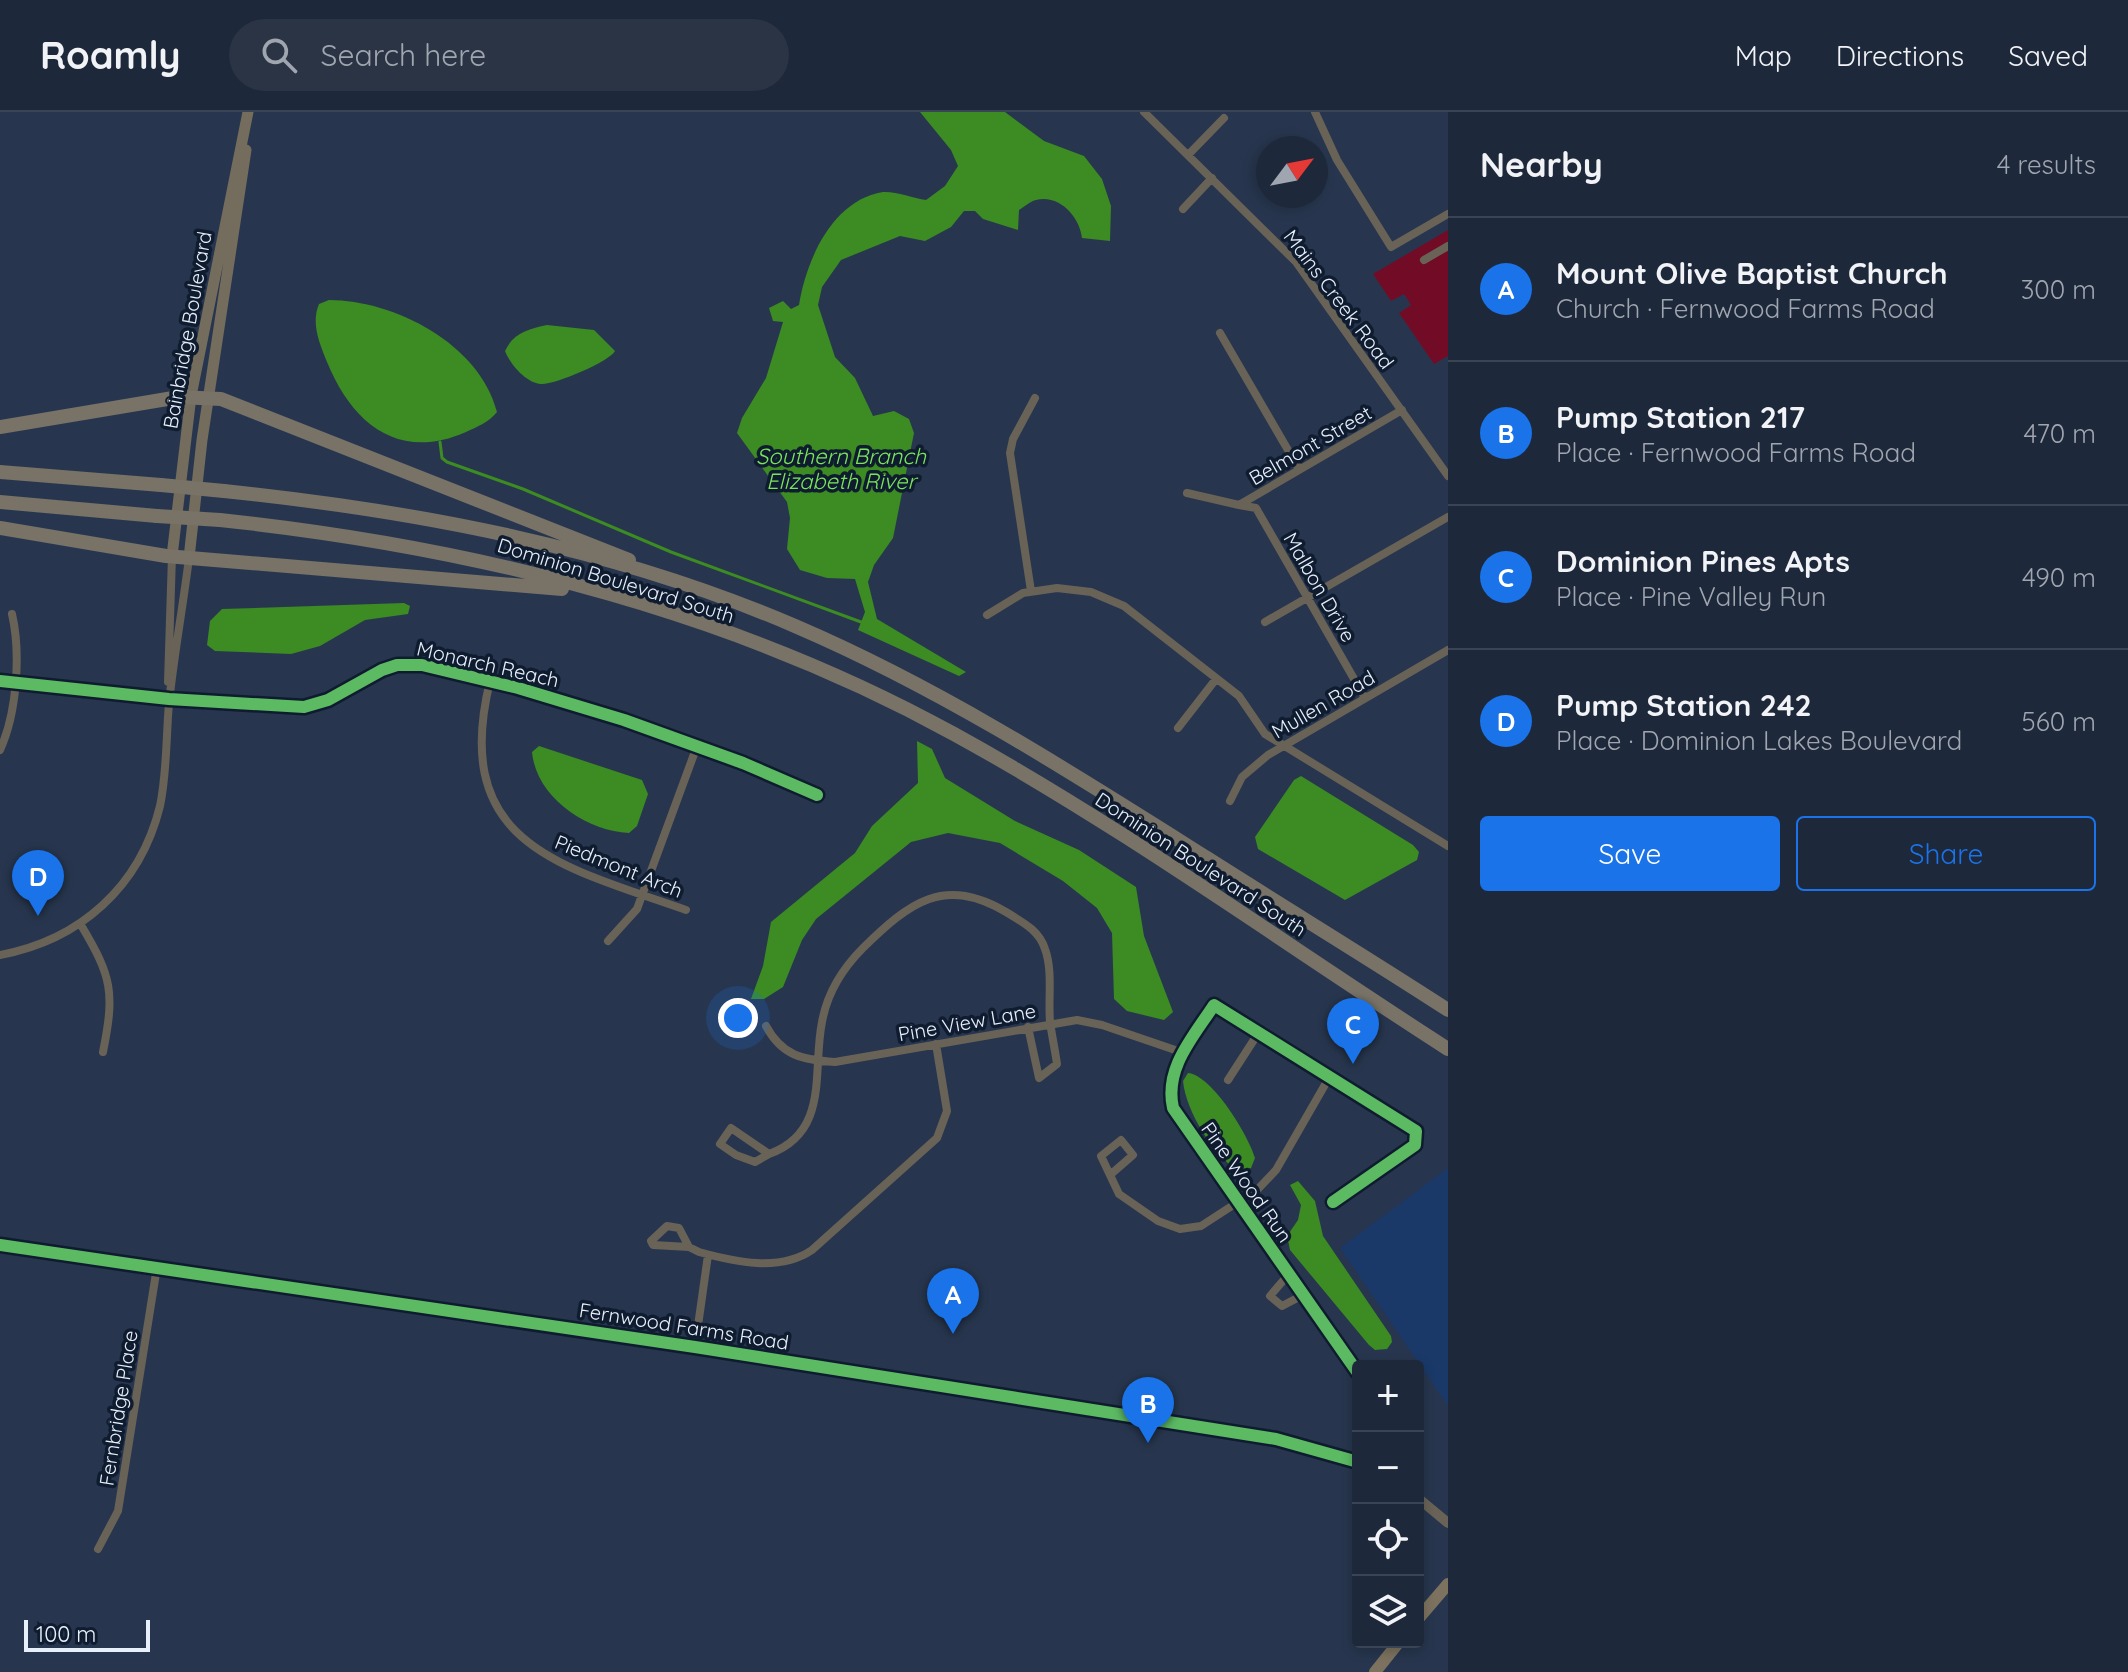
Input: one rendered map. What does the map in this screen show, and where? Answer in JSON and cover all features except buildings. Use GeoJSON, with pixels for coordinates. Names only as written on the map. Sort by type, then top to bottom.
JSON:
{"type":"FeatureCollection","features":[{"type":"Feature","properties":{"kind":"highway"},"geometry":{"type":"LineString","coordinates":[[0,427],[191,396],[208,397],[589,543],[677,581]]}},
{"type":"Feature","properties":{"kind":"highway","name":"Dominion Boulevard South"},"geometry":{"type":"LineString","coordinates":[[0,472],[312,500],[458,525],[551,545],[677,581],[794,625],[936,695],[1066,769],[1448,1010]]}},
{"type":"Feature","properties":{"kind":"highway","name":"Dominion Boulevard South"},"geometry":{"type":"LineString","coordinates":[[0,502],[317,530],[432,550],[682,616],[788,656],[952,733],[1147,852],[1448,1049]]}},
{"type":"Feature","properties":{"kind":"highway"},"geometry":{"type":"LineString","coordinates":[[0,528],[189,558],[606,594]]}},
{"type":"Feature","properties":{"kind":"highway"},"geometry":{"type":"LineString","coordinates":[[1342,941],[1448,1000]]}},
{"type":"Feature","properties":{"kind":"highway"},"geometry":{"type":"LineString","coordinates":[[1393,1013],[1448,1058]]}},
{"type":"Feature","properties":{"kind":"main road","name":"Bainbridge Boulevard"},"geometry":{"type":"LineString","coordinates":[[172,556],[191,396],[249,112]]}},
{"type":"Feature","properties":{"kind":"main road","name":"Bainbridge Boulevard"},"geometry":{"type":"LineString","coordinates":[[189,558],[208,397],[249,112]]}},
{"type":"Feature","properties":{"kind":"main road"},"geometry":{"type":"LineString","coordinates":[[1424,1612],[1448,1584]]}},
{"type":"Feature","properties":{"kind":"main road"},"geometry":{"type":"LineString","coordinates":[[1375,1672],[1394,1648]]}},
{"type":"Feature","properties":{"kind":"street","name":"Mains Creek Road"},"geometry":{"type":"LineString","coordinates":[[1144,112],[1296,262],[1448,476]]}},
{"type":"Feature","properties":{"kind":"street"},"geometry":{"type":"LineString","coordinates":[[1315,112],[1337,160],[1391,247],[1448,214]]}},
{"type":"Feature","properties":{"kind":"street"},"geometry":{"type":"LineString","coordinates":[[1188,155],[1224,118]]}},
{"type":"Feature","properties":{"kind":"street"},"geometry":{"type":"LineString","coordinates":[[1183,209],[1212,178]]}},
{"type":"Feature","properties":{"kind":"street"},"geometry":{"type":"LineString","coordinates":[[1424,260],[1448,246]]}},
{"type":"Feature","properties":{"kind":"street"},"geometry":{"type":"LineString","coordinates":[[1220,333],[1299,469]]}},
{"type":"Feature","properties":{"kind":"street"},"geometry":{"type":"LineString","coordinates":[[1031,591],[1010,453],[1013,439],[1035,398]]}},
{"type":"Feature","properties":{"kind":"street","name":"Belmont Street"},"geometry":{"type":"LineString","coordinates":[[1187,493],[1239,505],[1402,410]]}},
{"type":"Feature","properties":{"kind":"street","name":"Malbon Drive"},"geometry":{"type":"LineString","coordinates":[[1239,505],[1256,508],[1365,698]]}},
{"type":"Feature","properties":{"kind":"street"},"geometry":{"type":"LineString","coordinates":[[1265,622],[1448,517]]}},
{"type":"Feature","properties":{"kind":"street"},"geometry":{"type":"LineString","coordinates":[[169,699],[167,657],[172,556]]}},
{"type":"Feature","properties":{"kind":"street"},"geometry":{"type":"LineString","coordinates":[[0,955],[33,947],[81,925],[126,881],[152,831],[164,774],[169,699],[189,558]]}},
{"type":"Feature","properties":{"kind":"street"},"geometry":{"type":"LineString","coordinates":[[987,615],[1031,591],[1075,589],[1106,597],[1124,606],[1239,696],[1265,734],[1448,846]]}},
{"type":"Feature","properties":{"kind":"street"},"geometry":{"type":"LineString","coordinates":[[0,750],[12,718],[16,645],[12,614]]}},
{"type":"Feature","properties":{"kind":"street","name":"Mullen Road"},"geometry":{"type":"LineString","coordinates":[[1230,801],[1242,777],[1282,746],[1448,650]]}},
{"type":"Feature","properties":{"kind":"street","name":"Monarch Reach"},"geometry":{"type":"LineString","coordinates":[[0,681],[169,699],[304,707],[328,700],[397,665],[422,665],[490,681],[624,720],[817,795]]}},
{"type":"Feature","properties":{"kind":"street"},"geometry":{"type":"LineString","coordinates":[[1178,728],[1216,679]]}},
{"type":"Feature","properties":{"kind":"street","name":"Piedmont Arch"},"geometry":{"type":"LineString","coordinates":[[490,681],[479,739],[484,775],[502,815],[532,847],[549,858],[686,910]]}},
{"type":"Feature","properties":{"kind":"street"},"geometry":{"type":"LineString","coordinates":[[608,941],[629,921],[643,895],[697,746]]}},
{"type":"Feature","properties":{"kind":"street"},"geometry":{"type":"LineString","coordinates":[[769,1154],[731,1128],[720,1144],[755,1162],[769,1154],[803,1129],[812,1116],[824,1011],[850,962],[918,903],[943,894],[978,897],[1038,935],[1048,959],[1050,1023],[1057,1064],[1039,1078],[1028,1027]]}},
{"type":"Feature","properties":{"kind":"street"},"geometry":{"type":"LineString","coordinates":[[81,925],[101,959],[109,986],[110,1016],[103,1052]]}},
{"type":"Feature","properties":{"kind":"street","name":"Pine Wood Run"},"geometry":{"type":"LineString","coordinates":[[1259,1032],[1214,1005],[1171,1078],[1173,1108],[1352,1364]]}},
{"type":"Feature","properties":{"kind":"street","name":"Pine View Lane"},"geometry":{"type":"LineString","coordinates":[[766,1026],[790,1054],[818,1061],[835,1062],[1050,1023],[1087,1020],[1184,1053]]}},
{"type":"Feature","properties":{"kind":"street"},"geometry":{"type":"LineString","coordinates":[[1228,1080],[1259,1032],[1410,1125],[1417,1138],[1415,1145],[1333,1202]]}},
{"type":"Feature","properties":{"kind":"street"},"geometry":{"type":"LineString","coordinates":[[689,1247],[708,1255],[774,1264],[801,1258],[934,1141],[947,1111],[936,1044]]}},
{"type":"Feature","properties":{"kind":"street"},"geometry":{"type":"LineString","coordinates":[[1110,1175],[1119,1194],[1173,1228],[1201,1226],[1237,1203],[1276,1170],[1330,1076]]}},
{"type":"Feature","properties":{"kind":"street","name":"Fernwood Farms Road"},"geometry":{"type":"LineString","coordinates":[[0,1245],[695,1347],[1276,1439],[1330,1451],[1352,1460]]}},
{"type":"Feature","properties":{"kind":"street"},"geometry":{"type":"LineString","coordinates":[[695,1347],[708,1255]]}},
{"type":"Feature","properties":{"kind":"street","name":"Fernbridge Place"},"geometry":{"type":"LineString","coordinates":[[98,1549],[118,1511],[157,1267]]}},
{"type":"Feature","properties":{"kind":"street"},"geometry":{"type":"LineString","coordinates":[[1288,1275],[1272,1289],[1270,1296],[1282,1306],[1303,1295]]}},
{"type":"Feature","properties":{"kind":"street"},"geometry":{"type":"LineString","coordinates":[[1424,1503],[1448,1523]]}},
{"type":"Feature","properties":{"kind":"shaded area"},"geometry":{"type":"Polygon","coordinates":[[[1448,230],[1448,356],[1434,364],[1399,313],[1411,305],[1404,294],[1391,301],[1373,274],[1448,230]]]}},
{"type":"Feature","properties":{"kind":"shaded area"},"geometry":{"type":"Polygon","coordinates":[[[1448,1168],[1448,1406],[1424,1371],[1424,1360],[1417,1360],[1340,1248],[1448,1168]]]}},
{"type":"Feature","properties":{"kind":"water","name":"Southern Branch Elizabeth River"},"geometry":{"type":"Polygon","coordinates":[[[920,112],[1005,112],[1044,141],[1084,156],[1102,179],[1111,206],[1110,241],[1082,238],[1077,223],[1067,209],[1045,199],[1036,200],[1019,210],[1018,230],[983,219],[975,211],[964,211],[951,227],[925,241],[900,236],[841,260],[822,287],[818,305],[835,357],[855,378],[873,416],[894,411],[909,419],[914,433],[893,538],[874,565],[868,582],[877,619],[966,672],[959,676],[858,630],[865,612],[855,579],[827,578],[800,570],[787,549],[790,518],[787,502],[737,433],[742,418],[766,378],[783,322],[773,321],[769,308],[783,301],[791,309],[799,305],[815,252],[836,220],[865,197],[883,192],[926,200],[945,186],[958,166],[951,150],[920,112]]]}},
{"type":"Feature","properties":{"kind":"water"},"geometry":{"type":"Polygon","coordinates":[[[329,300],[380,308],[431,330],[473,366],[488,388],[497,412],[479,426],[442,440],[419,442],[399,439],[380,431],[350,403],[324,355],[316,318],[319,304],[329,300]]]}},
{"type":"Feature","properties":{"kind":"water"},"geometry":{"type":"Polygon","coordinates":[[[547,325],[594,330],[615,351],[603,361],[569,377],[535,383],[519,372],[505,351],[517,336],[547,325]]]}},
{"type":"Feature","properties":{"kind":"water"},"geometry":{"type":"Polygon","coordinates":[[[404,603],[410,606],[408,614],[365,620],[320,646],[291,654],[215,651],[207,645],[210,621],[222,609],[404,603]]]}},
{"type":"Feature","properties":{"kind":"water"},"geometry":{"type":"Polygon","coordinates":[[[917,741],[932,749],[945,778],[1015,821],[1079,850],[1136,887],[1144,936],[1173,1012],[1164,1020],[1127,1011],[1114,999],[1112,933],[1097,908],[1063,881],[1000,843],[948,833],[911,842],[816,919],[802,940],[783,987],[764,999],[751,999],[763,966],[771,922],[855,853],[872,826],[918,783],[917,741]]]}},
{"type":"Feature","properties":{"kind":"water"},"geometry":{"type":"Polygon","coordinates":[[[539,746],[642,780],[648,794],[637,826],[629,833],[613,831],[596,826],[566,809],[553,797],[536,768],[532,752],[539,746]]]}},
{"type":"Feature","properties":{"kind":"water"},"geometry":{"type":"Polygon","coordinates":[[[1301,776],[1413,845],[1419,852],[1417,860],[1345,900],[1258,849],[1255,837],[1294,780],[1301,776]]]}},
{"type":"Feature","properties":{"kind":"water"},"geometry":{"type":"Polygon","coordinates":[[[1188,1073],[1208,1084],[1228,1108],[1255,1158],[1251,1168],[1239,1172],[1220,1155],[1202,1131],[1185,1093],[1183,1081],[1188,1073]]]}},
{"type":"Feature","properties":{"kind":"water"},"geometry":{"type":"Polygon","coordinates":[[[1298,1181],[1315,1201],[1323,1236],[1391,1336],[1392,1342],[1387,1349],[1375,1350],[1369,1345],[1290,1250],[1287,1236],[1298,1220],[1301,1205],[1290,1185],[1298,1181]]]}},
{"type":"Feature","properties":{"kind":"waterway"},"geometry":{"type":"LineString","coordinates":[[440,442],[442,458],[447,462],[523,489],[671,552],[861,622]]}},
{"type":"Feature","properties":{"kind":"cycle path"},"geometry":{"type":"LineString","coordinates":[[0,681],[169,699],[304,707],[328,700],[382,670],[397,665],[422,665],[518,688],[624,720],[743,763],[817,795]]}},
{"type":"Feature","properties":{"kind":"cycle path"},"geometry":{"type":"LineString","coordinates":[[1333,1202],[1415,1145],[1416,1131],[1214,1005],[1177,1066],[1171,1093],[1173,1108],[1352,1364]]}},
{"type":"Feature","properties":{"kind":"cycle path"},"geometry":{"type":"LineString","coordinates":[[0,1245],[695,1347],[1276,1439],[1352,1460]]}},
{"type":"Feature","properties":{"kind":"place","name":"Pump Station 242"},"geometry":{"type":"Point","coordinates":[38,916]}},
{"type":"Feature","properties":{"kind":"place","name":"Dominion Pines Apts"},"geometry":{"type":"Point","coordinates":[1353,1064]}},
{"type":"Feature","properties":{"kind":"place","name":"Mount Olive Baptist Church"},"geometry":{"type":"Point","coordinates":[953,1334]}},
{"type":"Feature","properties":{"kind":"place","name":"Pump Station 217"},"geometry":{"type":"Point","coordinates":[1148,1443]}}]}
